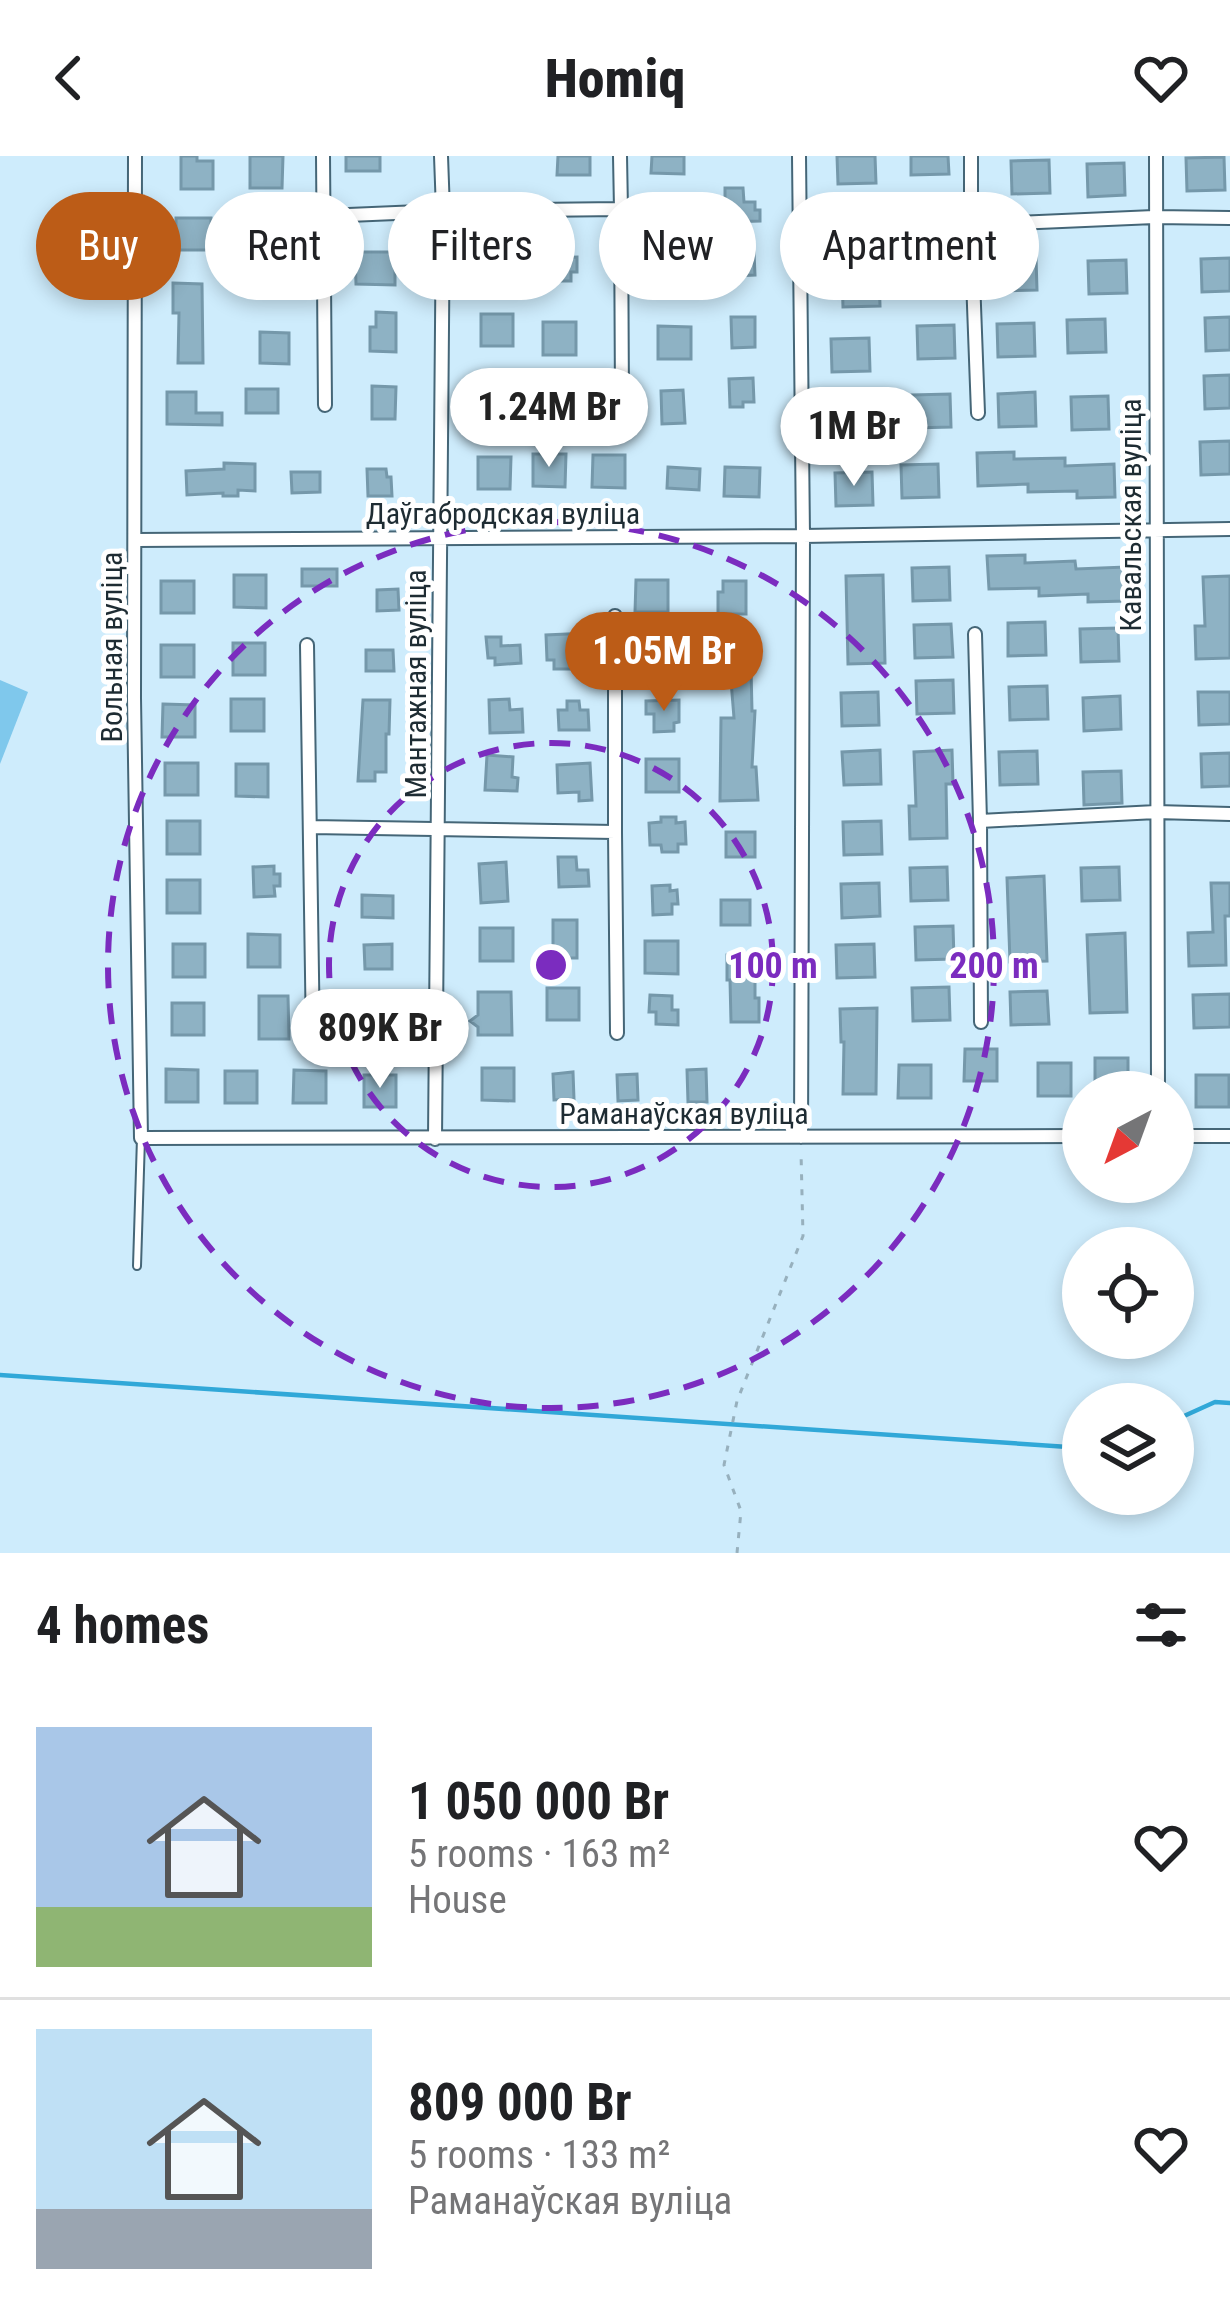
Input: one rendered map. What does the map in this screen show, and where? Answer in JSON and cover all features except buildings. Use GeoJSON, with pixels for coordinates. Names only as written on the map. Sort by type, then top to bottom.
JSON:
{"type":"FeatureCollection","features":[{"type":"Feature","properties":{"kind":"street","name":"Вольная вуліца"},"geometry":{"type":"LineString","coordinates":[[135,156],[134,698],[141,1138]]}},
{"type":"Feature","properties":{"kind":"street"},"geometry":{"type":"LineString","coordinates":[[323,156],[324,192]]}},
{"type":"Feature","properties":{"kind":"street","name":"Мантажная вуліца"},"geometry":{"type":"LineString","coordinates":[[441,156],[442,192]]}},
{"type":"Feature","properties":{"kind":"street"},"geometry":{"type":"LineString","coordinates":[[620,156],[621,192]]}},
{"type":"Feature","properties":{"kind":"street"},"geometry":{"type":"LineString","coordinates":[[799,156],[801,1137]]}},
{"type":"Feature","properties":{"kind":"street"},"geometry":{"type":"LineString","coordinates":[[970,156],[971,192]]}},
{"type":"Feature","properties":{"kind":"street","name":"Кавальская вуліца"},"geometry":{"type":"LineString","coordinates":[[1156,156],[1158,1071]]}},
{"type":"Feature","properties":{"kind":"street"},"geometry":{"type":"LineString","coordinates":[[1039,222],[1230,218]]}},
{"type":"Feature","properties":{"kind":"street"},"geometry":{"type":"LineString","coordinates":[[325,300],[325,405]]}},
{"type":"Feature","properties":{"kind":"street","name":"Мантажная вуліца"},"geometry":{"type":"LineString","coordinates":[[436,1139],[442,300]]}},
{"type":"Feature","properties":{"kind":"street"},"geometry":{"type":"LineString","coordinates":[[621,300],[622,400]]}},
{"type":"Feature","properties":{"kind":"street"},"geometry":{"type":"LineString","coordinates":[[974,300],[978,413]]}},
{"type":"Feature","properties":{"kind":"street","name":"Даўгабродская вуліца"},"geometry":{"type":"LineString","coordinates":[[136,540],[1230,529]]}},
{"type":"Feature","properties":{"kind":"street"},"geometry":{"type":"LineString","coordinates":[[615,616],[617,1033]]}},
{"type":"Feature","properties":{"kind":"street"},"geometry":{"type":"LineString","coordinates":[[974,634],[981,1022]]}},
{"type":"Feature","properties":{"kind":"street"},"geometry":{"type":"LineString","coordinates":[[307,645],[313,1040]]}},
{"type":"Feature","properties":{"kind":"street"},"geometry":{"type":"LineString","coordinates":[[980,820],[1156,812],[1230,814]]}},
{"type":"Feature","properties":{"kind":"street"},"geometry":{"type":"LineString","coordinates":[[311,827],[615,832]]}},
{"type":"Feature","properties":{"kind":"street","name":"Раманаўская вуліца"},"geometry":{"type":"LineString","coordinates":[[141,1138],[1062,1136]]}},
{"type":"Feature","properties":{"kind":"street"},"geometry":{"type":"LineString","coordinates":[[1194,1136],[1230,1136]]}},
{"type":"Feature","properties":{"kind":"lane"},"geometry":{"type":"LineString","coordinates":[[137,1266],[141,1138]]}},
{"type":"Feature","properties":{"kind":"path"},"geometry":{"type":"LineString","coordinates":[[736,1553],[741,1511],[724,1465],[737,1401],[803,1236],[801,1137]]}},
{"type":"Feature","properties":{"kind":"shaded area"},"geometry":{"type":"Polygon","coordinates":[[[0,680],[28,692],[0,764],[0,680]]]}},
{"type":"Feature","properties":{"kind":"waterway"},"geometry":{"type":"LineString","coordinates":[[0,1375],[1062,1447]]}},
{"type":"Feature","properties":{"kind":"waterway"},"geometry":{"type":"LineString","coordinates":[[1194,1412],[1215,1402],[1230,1403]]}}]}
